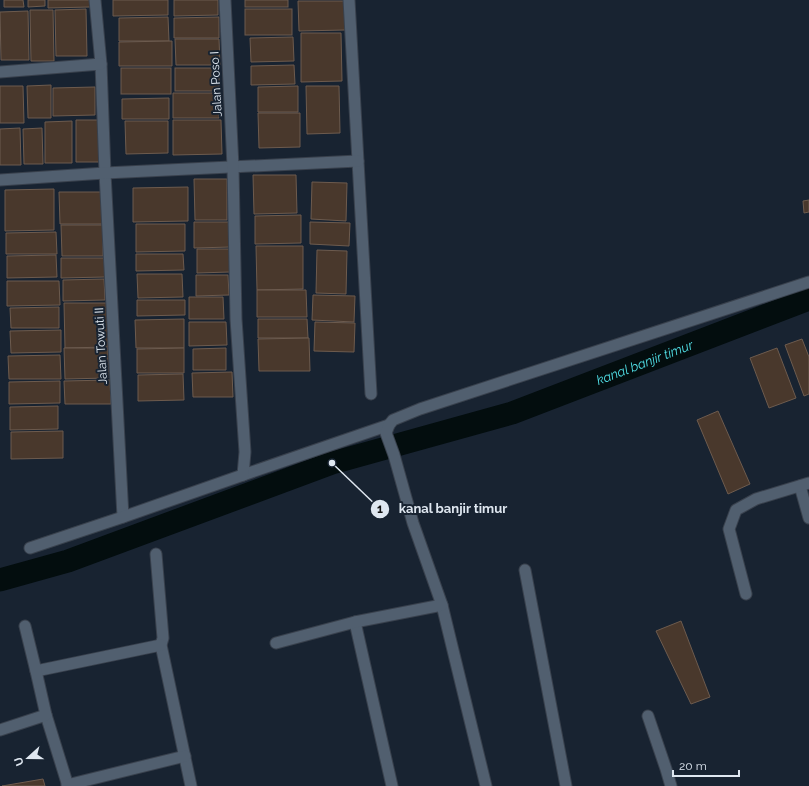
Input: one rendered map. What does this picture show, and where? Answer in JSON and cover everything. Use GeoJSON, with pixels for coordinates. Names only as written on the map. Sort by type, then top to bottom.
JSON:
{"type":"FeatureCollection","features":[{"type":"Feature","properties":{"kind":"street","name":"Jalan Towuti II"},"geometry":{"type":"LineString","coordinates":[[95,0],[101,64],[105,173],[123,517]]}},
{"type":"Feature","properties":{"kind":"street","name":"Jalan Poso I"},"geometry":{"type":"LineString","coordinates":[[225,0],[233,167],[236,320],[244,452],[243,474]]}},
{"type":"Feature","properties":{"kind":"street"},"geometry":{"type":"LineString","coordinates":[[349,0],[371,394]]}},
{"type":"Feature","properties":{"kind":"street"},"geometry":{"type":"LineString","coordinates":[[0,72],[101,64]]}},
{"type":"Feature","properties":{"kind":"street"},"geometry":{"type":"LineString","coordinates":[[0,180],[358,160]]}},
{"type":"Feature","properties":{"kind":"street"},"geometry":{"type":"LineString","coordinates":[[486,786],[442,605],[413,523],[394,455],[388,429],[393,420],[420,409],[809,282]]}},
{"type":"Feature","properties":{"kind":"street"},"geometry":{"type":"LineString","coordinates":[[30,548],[123,517],[243,474],[388,429]]}},
{"type":"Feature","properties":{"kind":"street"},"geometry":{"type":"LineString","coordinates":[[746,594],[729,529],[736,510],[756,499],[805,485],[809,518]]}},
{"type":"Feature","properties":{"kind":"street"},"geometry":{"type":"LineString","coordinates":[[156,554],[163,638],[161,645],[191,786]]}},
{"type":"Feature","properties":{"kind":"street"},"geometry":{"type":"LineString","coordinates":[[525,570],[566,786]]}},
{"type":"Feature","properties":{"kind":"street"},"geometry":{"type":"LineString","coordinates":[[276,643],[355,622],[442,605]]}},
{"type":"Feature","properties":{"kind":"street"},"geometry":{"type":"LineString","coordinates":[[355,622],[392,786]]}},
{"type":"Feature","properties":{"kind":"street"},"geometry":{"type":"LineString","coordinates":[[25,626],[46,715],[67,785],[185,756]]}},
{"type":"Feature","properties":{"kind":"street"},"geometry":{"type":"LineString","coordinates":[[36,671],[161,645]]}},
{"type":"Feature","properties":{"kind":"street"},"geometry":{"type":"LineString","coordinates":[[0,730],[46,715]]}},
{"type":"Feature","properties":{"kind":"street"},"geometry":{"type":"LineString","coordinates":[[648,716],[671,786]]}},
{"type":"Feature","properties":{"kind":"building"},"geometry":{"type":"Polygon","coordinates":[[[4,0],[23,0],[24,7],[4,7],[4,0]]]}},
{"type":"Feature","properties":{"kind":"building"},"geometry":{"type":"Polygon","coordinates":[[[28,0],[45,0],[45,6],[28,7],[28,0]]]}},
{"type":"Feature","properties":{"kind":"building"},"geometry":{"type":"Polygon","coordinates":[[[48,0],[90,0],[90,7],[48,8],[48,0]]]}},
{"type":"Feature","properties":{"kind":"building"},"geometry":{"type":"Polygon","coordinates":[[[113,0],[168,0],[168,15],[113,16],[113,0]]]}},
{"type":"Feature","properties":{"kind":"building"},"geometry":{"type":"Polygon","coordinates":[[[174,0],[218,0],[218,15],[174,16],[174,0]]]}},
{"type":"Feature","properties":{"kind":"building"},"geometry":{"type":"Polygon","coordinates":[[[245,0],[288,0],[288,7],[245,7],[245,0]]]}},
{"type":"Feature","properties":{"kind":"building"},"geometry":{"type":"Polygon","coordinates":[[[298,1],[344,1],[345,30],[299,31],[298,1]]]}},
{"type":"Feature","properties":{"kind":"building"},"geometry":{"type":"Polygon","coordinates":[[[86,9],[87,56],[56,56],[55,10],[86,9]]]}},
{"type":"Feature","properties":{"kind":"building"},"geometry":{"type":"Polygon","coordinates":[[[245,9],[292,9],[292,35],[245,35],[245,9]]]}},
{"type":"Feature","properties":{"kind":"building"},"geometry":{"type":"Polygon","coordinates":[[[30,10],[53,10],[54,61],[31,61],[30,10]]]}},
{"type":"Feature","properties":{"kind":"building"},"geometry":{"type":"Polygon","coordinates":[[[28,11],[29,60],[1,60],[0,12],[28,11]]]}},
{"type":"Feature","properties":{"kind":"building"},"geometry":{"type":"Polygon","coordinates":[[[168,17],[169,41],[119,41],[119,18],[168,17]]]}},
{"type":"Feature","properties":{"kind":"building"},"geometry":{"type":"Polygon","coordinates":[[[219,17],[219,38],[174,38],[174,18],[219,17]]]}},
{"type":"Feature","properties":{"kind":"building"},"geometry":{"type":"Polygon","coordinates":[[[301,33],[341,33],[342,81],[301,82],[301,33]]]}},
{"type":"Feature","properties":{"kind":"building"},"geometry":{"type":"Polygon","coordinates":[[[293,37],[294,61],[251,62],[250,38],[293,37]]]}},
{"type":"Feature","properties":{"kind":"building"},"geometry":{"type":"Polygon","coordinates":[[[175,39],[219,39],[220,65],[176,65],[175,39]]]}},
{"type":"Feature","properties":{"kind":"building"},"geometry":{"type":"Polygon","coordinates":[[[172,41],[172,66],[119,66],[119,42],[172,41]]]}},
{"type":"Feature","properties":{"kind":"building"},"geometry":{"type":"Polygon","coordinates":[[[294,65],[295,84],[251,85],[251,66],[294,65]]]}},
{"type":"Feature","properties":{"kind":"building"},"geometry":{"type":"Polygon","coordinates":[[[121,68],[171,68],[171,94],[121,94],[121,68]]]}},
{"type":"Feature","properties":{"kind":"building"},"geometry":{"type":"Polygon","coordinates":[[[175,68],[219,68],[219,91],[175,91],[175,68]]]}},
{"type":"Feature","properties":{"kind":"building"},"geometry":{"type":"Polygon","coordinates":[[[51,85],[51,118],[28,118],[27,86],[51,85]]]}},
{"type":"Feature","properties":{"kind":"building"},"geometry":{"type":"Polygon","coordinates":[[[0,86],[23,86],[24,123],[0,123],[0,86]]]}},
{"type":"Feature","properties":{"kind":"building"},"geometry":{"type":"Polygon","coordinates":[[[298,86],[298,112],[258,112],[258,87],[298,86]]]}},
{"type":"Feature","properties":{"kind":"building"},"geometry":{"type":"Polygon","coordinates":[[[306,86],[339,86],[340,133],[307,134],[306,86]]]}},
{"type":"Feature","properties":{"kind":"building"},"geometry":{"type":"Polygon","coordinates":[[[95,87],[95,115],[53,116],[53,88],[95,87]]]}},
{"type":"Feature","properties":{"kind":"building"},"geometry":{"type":"Polygon","coordinates":[[[173,93],[218,93],[219,118],[173,118],[173,93]]]}},
{"type":"Feature","properties":{"kind":"building"},"geometry":{"type":"Polygon","coordinates":[[[169,98],[169,119],[122,119],[122,99],[169,98]]]}},
{"type":"Feature","properties":{"kind":"building"},"geometry":{"type":"Polygon","coordinates":[[[258,113],[300,113],[300,147],[259,148],[258,113]]]}},
{"type":"Feature","properties":{"kind":"building"},"geometry":{"type":"Polygon","coordinates":[[[76,120],[98,120],[99,162],[76,162],[76,120]]]}},
{"type":"Feature","properties":{"kind":"building"},"geometry":{"type":"Polygon","coordinates":[[[173,120],[221,120],[222,154],[173,155],[173,120]]]}},
{"type":"Feature","properties":{"kind":"building"},"geometry":{"type":"Polygon","coordinates":[[[72,121],[72,163],[45,163],[45,122],[72,121]]]}},
{"type":"Feature","properties":{"kind":"building"},"geometry":{"type":"Polygon","coordinates":[[[125,121],[168,121],[168,153],[126,154],[125,121]]]}},
{"type":"Feature","properties":{"kind":"building"},"geometry":{"type":"Polygon","coordinates":[[[20,128],[21,165],[0,165],[0,129],[20,128]]]}},
{"type":"Feature","properties":{"kind":"building"},"geometry":{"type":"Polygon","coordinates":[[[42,128],[43,164],[24,164],[23,129],[42,128]]]}},
{"type":"Feature","properties":{"kind":"building"},"geometry":{"type":"Polygon","coordinates":[[[253,175],[296,175],[297,213],[254,214],[253,175]]]}},
{"type":"Feature","properties":{"kind":"building"},"geometry":{"type":"Polygon","coordinates":[[[194,179],[227,179],[227,220],[195,220],[194,179]]]}},
{"type":"Feature","properties":{"kind":"building"},"geometry":{"type":"Polygon","coordinates":[[[312,182],[347,183],[346,221],[311,219],[312,182]]]}},
{"type":"Feature","properties":{"kind":"building"},"geometry":{"type":"Polygon","coordinates":[[[188,187],[188,221],[133,222],[133,188],[188,187]]]}},
{"type":"Feature","properties":{"kind":"building"},"geometry":{"type":"Polygon","coordinates":[[[54,189],[54,230],[5,231],[5,190],[54,189]]]}},
{"type":"Feature","properties":{"kind":"building"},"geometry":{"type":"Polygon","coordinates":[[[59,192],[101,192],[102,224],[60,224],[59,192]]]}},
{"type":"Feature","properties":{"kind":"building"},"geometry":{"type":"Polygon","coordinates":[[[809,200],[809,212],[804,213],[803,201],[809,200]]]}},
{"type":"Feature","properties":{"kind":"building"},"geometry":{"type":"Polygon","coordinates":[[[301,215],[301,243],[255,244],[255,216],[301,215]]]}},
{"type":"Feature","properties":{"kind":"building"},"geometry":{"type":"Polygon","coordinates":[[[194,222],[230,222],[231,247],[194,248],[194,222]]]}},
{"type":"Feature","properties":{"kind":"building"},"geometry":{"type":"Polygon","coordinates":[[[310,222],[350,223],[349,246],[310,244],[310,222]]]}},
{"type":"Feature","properties":{"kind":"building"},"geometry":{"type":"Polygon","coordinates":[[[136,224],[185,224],[185,251],[136,252],[136,224]]]}},
{"type":"Feature","properties":{"kind":"building"},"geometry":{"type":"Polygon","coordinates":[[[61,225],[103,225],[103,256],[62,256],[61,225]]]}},
{"type":"Feature","properties":{"kind":"building"},"geometry":{"type":"Polygon","coordinates":[[[56,232],[57,254],[6,254],[6,233],[56,232]]]}},
{"type":"Feature","properties":{"kind":"building"},"geometry":{"type":"Polygon","coordinates":[[[256,246],[303,246],[303,289],[257,290],[256,246]]]}},
{"type":"Feature","properties":{"kind":"building"},"geometry":{"type":"Polygon","coordinates":[[[197,249],[230,249],[230,272],[197,273],[197,249]]]}},
{"type":"Feature","properties":{"kind":"building"},"geometry":{"type":"Polygon","coordinates":[[[317,250],[347,251],[346,294],[316,293],[317,250]]]}},
{"type":"Feature","properties":{"kind":"building"},"geometry":{"type":"Polygon","coordinates":[[[136,254],[183,254],[184,270],[136,271],[136,254]]]}},
{"type":"Feature","properties":{"kind":"building"},"geometry":{"type":"Polygon","coordinates":[[[56,255],[57,277],[7,278],[7,256],[56,255]]]}},
{"type":"Feature","properties":{"kind":"building"},"geometry":{"type":"Polygon","coordinates":[[[61,258],[104,258],[105,277],[61,278],[61,258]]]}},
{"type":"Feature","properties":{"kind":"building"},"geometry":{"type":"Polygon","coordinates":[[[137,274],[182,274],[183,297],[138,298],[137,274]]]}},
{"type":"Feature","properties":{"kind":"building"},"geometry":{"type":"Polygon","coordinates":[[[196,275],[228,275],[229,295],[196,296],[196,275]]]}},
{"type":"Feature","properties":{"kind":"building"},"geometry":{"type":"Polygon","coordinates":[[[104,279],[105,300],[63,301],[63,280],[104,279]]]}},
{"type":"Feature","properties":{"kind":"building"},"geometry":{"type":"Polygon","coordinates":[[[7,281],[59,281],[60,305],[7,306],[7,281]]]}},
{"type":"Feature","properties":{"kind":"building"},"geometry":{"type":"Polygon","coordinates":[[[257,290],[306,290],[307,317],[257,317],[257,290]]]}},
{"type":"Feature","properties":{"kind":"building"},"geometry":{"type":"Polygon","coordinates":[[[313,295],[355,296],[354,322],[312,320],[313,295]]]}},
{"type":"Feature","properties":{"kind":"building"},"geometry":{"type":"Polygon","coordinates":[[[189,297],[223,297],[224,319],[189,319],[189,297]]]}},
{"type":"Feature","properties":{"kind":"building"},"geometry":{"type":"Polygon","coordinates":[[[137,300],[185,300],[185,315],[137,316],[137,300]]]}},
{"type":"Feature","properties":{"kind":"building"},"geometry":{"type":"Polygon","coordinates":[[[64,303],[107,303],[108,347],[65,348],[64,303]]]}},
{"type":"Feature","properties":{"kind":"building"},"geometry":{"type":"Polygon","coordinates":[[[59,307],[59,328],[11,328],[10,308],[59,307]]]}},
{"type":"Feature","properties":{"kind":"building"},"geometry":{"type":"Polygon","coordinates":[[[184,319],[184,348],[136,348],[135,320],[184,319]]]}},
{"type":"Feature","properties":{"kind":"building"},"geometry":{"type":"Polygon","coordinates":[[[258,319],[307,319],[308,338],[258,338],[258,319]]]}},
{"type":"Feature","properties":{"kind":"building"},"geometry":{"type":"Polygon","coordinates":[[[189,322],[226,322],[227,345],[189,346],[189,322]]]}},
{"type":"Feature","properties":{"kind":"building"},"geometry":{"type":"Polygon","coordinates":[[[315,322],[355,323],[354,352],[314,351],[315,322]]]}},
{"type":"Feature","properties":{"kind":"building"},"geometry":{"type":"Polygon","coordinates":[[[61,330],[61,352],[11,353],[10,331],[61,330]]]}},
{"type":"Feature","properties":{"kind":"building"},"geometry":{"type":"Polygon","coordinates":[[[309,338],[310,371],[259,371],[258,339],[309,338]]]}},
{"type":"Feature","properties":{"kind":"building"},"geometry":{"type":"Polygon","coordinates":[[[802,339],[809,357],[809,394],[804,396],[785,345],[802,339]]]}},
{"type":"Feature","properties":{"kind":"building"},"geometry":{"type":"Polygon","coordinates":[[[64,348],[108,348],[108,378],[65,379],[64,348]]]}},
{"type":"Feature","properties":{"kind":"building"},"geometry":{"type":"Polygon","coordinates":[[[184,348],[184,373],[137,373],[137,349],[184,348]]]}},
{"type":"Feature","properties":{"kind":"building"},"geometry":{"type":"Polygon","coordinates":[[[226,348],[226,370],[193,370],[193,349],[226,348]]]}},
{"type":"Feature","properties":{"kind":"building"},"geometry":{"type":"Polygon","coordinates":[[[777,348],[796,398],[769,408],[750,358],[777,348]]]}},
{"type":"Feature","properties":{"kind":"building"},"geometry":{"type":"Polygon","coordinates":[[[60,355],[61,379],[9,379],[8,356],[60,355]]]}},
{"type":"Feature","properties":{"kind":"building"},"geometry":{"type":"Polygon","coordinates":[[[232,372],[233,397],[193,397],[192,373],[232,372]]]}},
{"type":"Feature","properties":{"kind":"building"},"geometry":{"type":"Polygon","coordinates":[[[183,374],[184,400],[138,401],[138,375],[183,374]]]}},
{"type":"Feature","properties":{"kind":"building"},"geometry":{"type":"Polygon","coordinates":[[[110,380],[111,404],[65,404],[64,381],[110,380]]]}},
{"type":"Feature","properties":{"kind":"building"},"geometry":{"type":"Polygon","coordinates":[[[60,381],[60,403],[9,404],[9,382],[60,381]]]}},
{"type":"Feature","properties":{"kind":"building"},"geometry":{"type":"Polygon","coordinates":[[[58,406],[58,429],[10,430],[10,407],[58,406]]]}},
{"type":"Feature","properties":{"kind":"building"},"geometry":{"type":"Polygon","coordinates":[[[718,411],[750,484],[728,494],[697,420],[718,411]]]}},
{"type":"Feature","properties":{"kind":"building"},"geometry":{"type":"Polygon","coordinates":[[[63,431],[63,458],[11,459],[11,432],[63,431]]]}},
{"type":"Feature","properties":{"kind":"building"},"geometry":{"type":"Polygon","coordinates":[[[681,621],[710,697],[691,704],[656,631],[681,621]]]}},
{"type":"Feature","properties":{"kind":"building"},"geometry":{"type":"Polygon","coordinates":[[[43,779],[45,786],[2,786],[43,779]]]}},
{"type":"Feature","properties":{"kind":"waterway","name":"kanal banjir timur"},"geometry":{"type":"LineString","coordinates":[[0,580],[68,561],[332,463],[512,413],[809,299]]}},
{"type":"Feature","properties":{"kind":"place","name":"kanal banjir timur"},"geometry":{"type":"Point","coordinates":[332,463]}}]}
